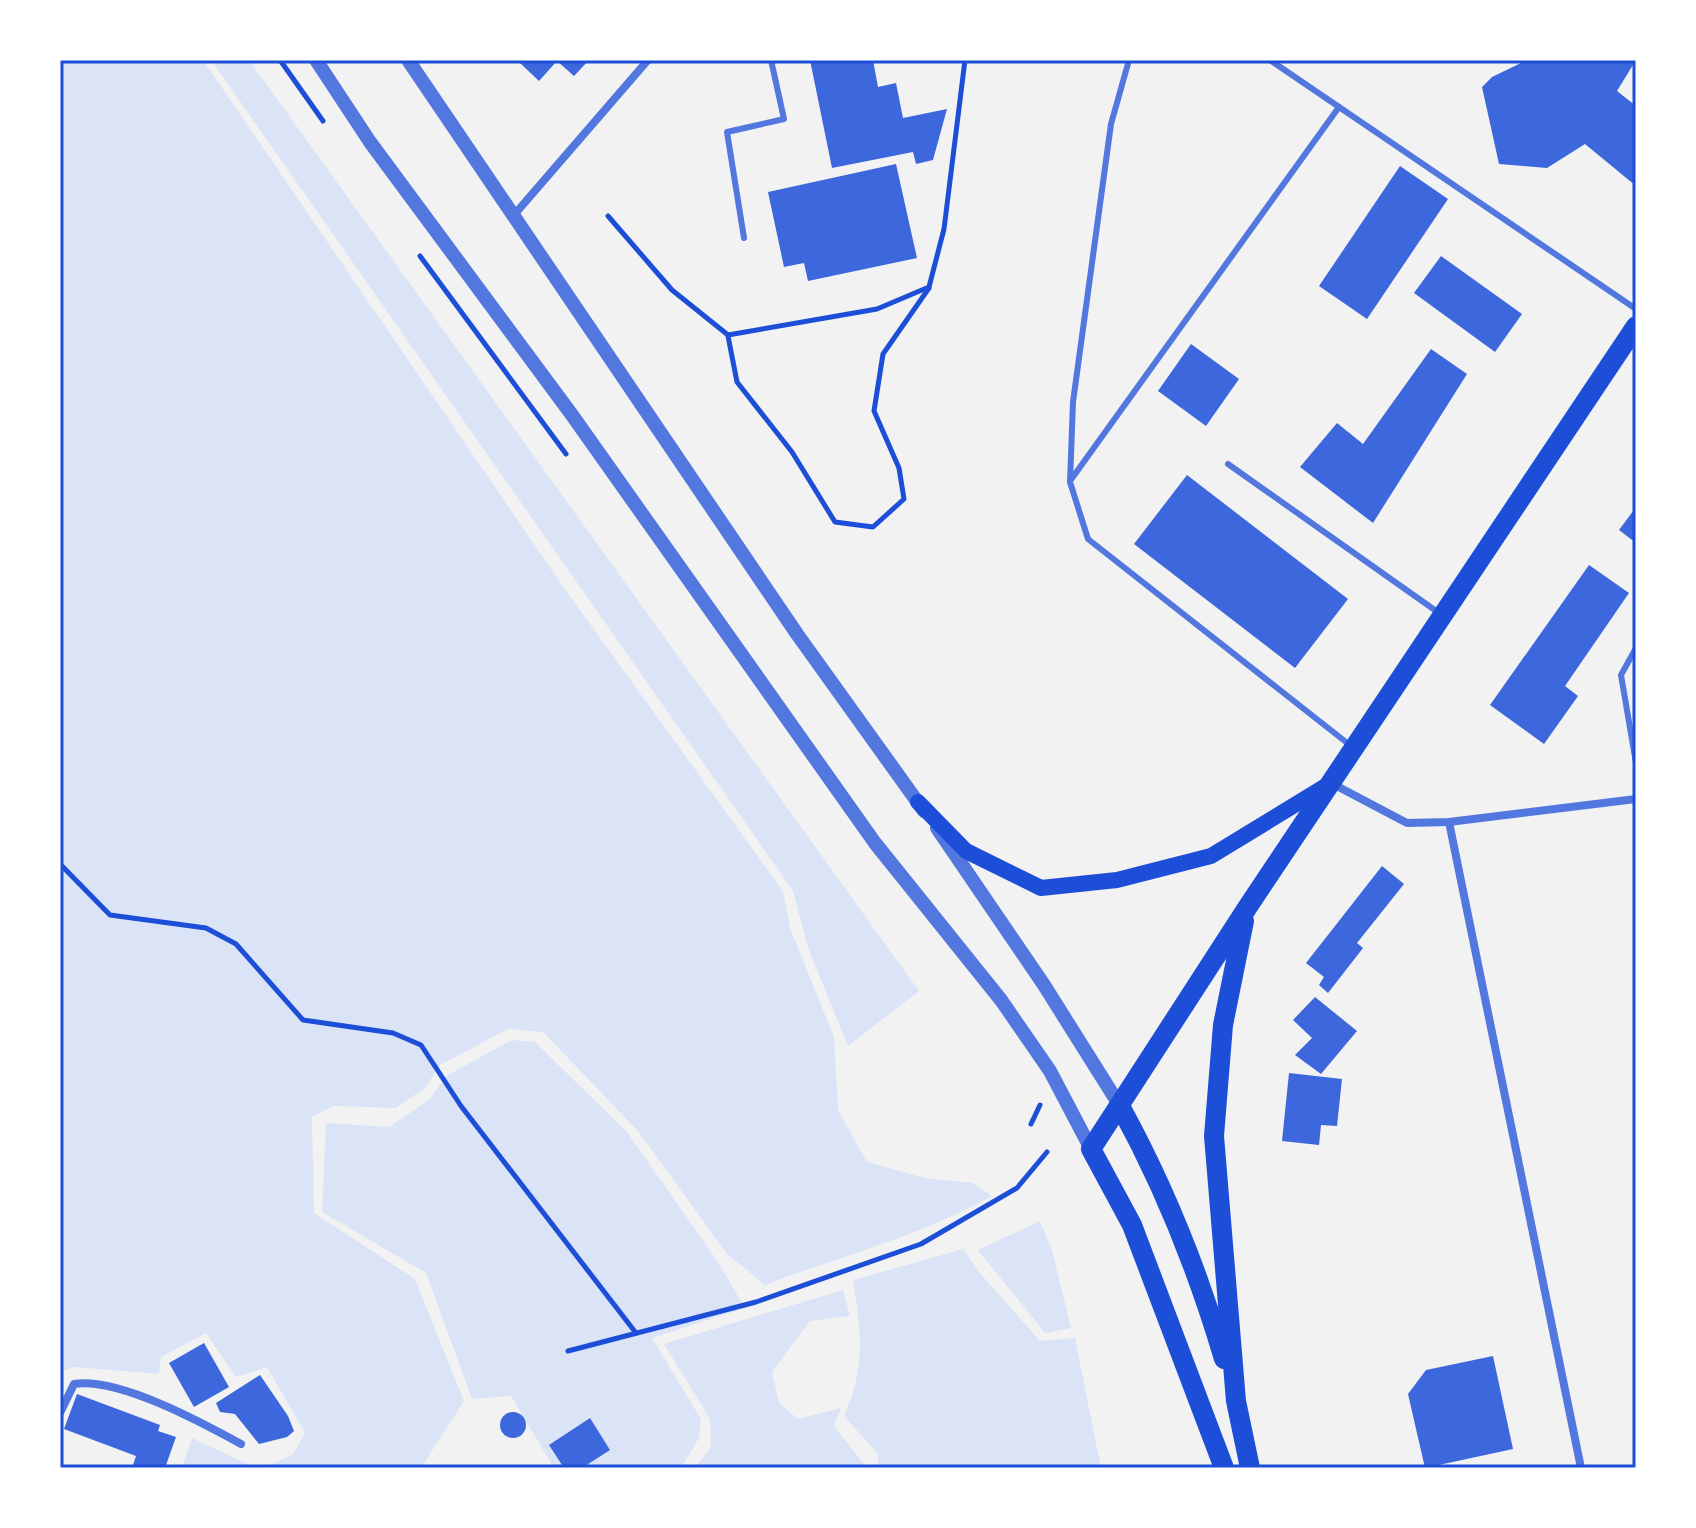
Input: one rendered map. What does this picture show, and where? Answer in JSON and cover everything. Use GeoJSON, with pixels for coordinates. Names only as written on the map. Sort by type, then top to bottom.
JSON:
{"type":"FeatureCollection","features":[{"type":"Feature","properties":{"kind":"main road"},"geometry":{"type":"LineString","coordinates":[[1224,1468],[1132,1225],[1091,1149],[1194,987],[1636,326]]}},
{"type":"Feature","properties":{"kind":"main road"},"geometry":{"type":"LineString","coordinates":[[918,802],[966,851],[1041,888],[1117,880],[1211,856],[1331,783]]}},
{"type":"Feature","properties":{"kind":"main road"},"geometry":{"type":"LineString","coordinates":[[1236,1401],[1214,1136],[1223,1025],[1247,908]]}},
{"type":"Feature","properties":{"kind":"main road"},"geometry":{"type":"LineString","coordinates":[[1120,1106],[1153,1166],[1208,1305],[1236,1401],[1250,1468]]}},
{"type":"Feature","properties":{"kind":"street"},"geometry":{"type":"LineString","coordinates":[[316,60],[370,142],[572,415],[875,843],[1001,1000],[1050,1071],[1091,1149]]}},
{"type":"Feature","properties":{"kind":"street"},"geometry":{"type":"LineString","coordinates":[[408,60],[797,634],[1005,926],[1120,1106]]}},
{"type":"Feature","properties":{"kind":"street"},"geometry":{"type":"LineString","coordinates":[[514,215],[648,60]]}},
{"type":"Feature","properties":{"kind":"street"},"geometry":{"type":"LineString","coordinates":[[1331,783],[1407,823],[1449,822],[1636,799]]}},
{"type":"Feature","properties":{"kind":"street"},"geometry":{"type":"LineString","coordinates":[[1449,822],[1581,1468]]}},
{"type":"Feature","properties":{"kind":"street"},"geometry":{"type":"LineString","coordinates":[[60,1413],[74,1384],[91,1382],[186,1413],[241,1444]]}},
{"type":"Feature","properties":{"kind":"lane"},"geometry":{"type":"LineString","coordinates":[[744,238],[727,132],[784,119],[771,60]]}},
{"type":"Feature","properties":{"kind":"lane"},"geometry":{"type":"LineString","coordinates":[[1129,60],[1109,140],[1073,402],[1070,482],[1088,539],[1354,749]]}},
{"type":"Feature","properties":{"kind":"lane"},"geometry":{"type":"LineString","coordinates":[[1270,60],[1636,309]]}},
{"type":"Feature","properties":{"kind":"lane"},"geometry":{"type":"LineString","coordinates":[[1070,482],[1339,107]]}},
{"type":"Feature","properties":{"kind":"lane"},"geometry":{"type":"LineString","coordinates":[[1228,464],[1442,615]]}},
{"type":"Feature","properties":{"kind":"lane"},"geometry":{"type":"LineString","coordinates":[[1636,648],[1621,675],[1636,763]]}},
{"type":"Feature","properties":{"kind":"path"},"geometry":{"type":"LineString","coordinates":[[608,216],[672,290],[728,335],[737,382],[792,452],[835,522],[873,527],[904,499],[899,468],[874,411],[883,354],[929,287],[944,229],[965,60]]}},
{"type":"Feature","properties":{"kind":"path"},"geometry":{"type":"LineString","coordinates":[[728,335],[877,309],[929,287]]}},
{"type":"Feature","properties":{"kind":"path"},"geometry":{"type":"LineString","coordinates":[[60,864],[110,915],[206,928],[236,944],[303,1020],[393,1033],[421,1045],[461,1106],[636,1333]]}},
{"type":"Feature","properties":{"kind":"path"},"geometry":{"type":"LineString","coordinates":[[568,1351],[756,1302],[921,1244],[1017,1188],[1047,1152]]}},
{"type":"Feature","properties":{"kind":"shaded area"},"geometry":{"type":"Polygon","coordinates":[[[60,60],[203,60],[564,588],[783,891],[790,928],[834,1037],[838,1110],[867,1162],[925,1178],[973,1183],[992,1196],[909,1234],[765,1285],[727,1254],[638,1131],[543,1032],[508,1029],[440,1065],[425,1088],[396,1108],[334,1106],[312,1117],[314,1213],[415,1279],[464,1401],[421,1468],[264,1468],[293,1454],[305,1433],[267,1367],[236,1377],[206,1333],[161,1357],[159,1374],[74,1367],[60,1372],[60,60]]]}},
{"type":"Feature","properties":{"kind":"shaded area"},"geometry":{"type":"Polygon","coordinates":[[[211,60],[249,60],[919,991],[848,1046],[808,948],[793,891],[211,60]]]}},
{"type":"Feature","properties":{"kind":"shaded area"},"geometry":{"type":"Polygon","coordinates":[[[512,1040],[535,1042],[627,1132],[716,1259],[745,1308],[652,1338],[701,1419],[699,1438],[681,1468],[554,1468],[511,1396],[472,1399],[426,1273],[322,1212],[326,1123],[389,1127],[430,1099],[446,1076],[512,1040]]]}},
{"type":"Feature","properties":{"kind":"shaded area"},"geometry":{"type":"Polygon","coordinates":[[[1040,1221],[1052,1250],[1071,1328],[1045,1333],[978,1250],[1040,1221]]]}},
{"type":"Feature","properties":{"kind":"shaded area"},"geometry":{"type":"Polygon","coordinates":[[[963,1249],[979,1272],[1040,1341],[1075,1338],[1101,1468],[879,1468],[877,1453],[844,1416],[859,1365],[858,1316],[853,1280],[963,1249]]]}},
{"type":"Feature","properties":{"kind":"shaded area"},"geometry":{"type":"Polygon","coordinates":[[[843,1290],[850,1316],[810,1321],[772,1372],[779,1403],[798,1419],[841,1408],[834,1426],[867,1468],[695,1468],[711,1447],[710,1419],[664,1344],[843,1290]]]}},
{"type":"Feature","properties":{"kind":"shaded area"},"geometry":{"type":"Polygon","coordinates":[[[192,1438],[256,1468],[182,1468],[192,1438]]]}},
{"type":"Feature","properties":{"kind":"building"},"geometry":{"type":"Polygon","coordinates":[[[523,60],[589,60],[574,76],[557,61],[539,81],[520,63],[523,60]]]}},
{"type":"Feature","properties":{"kind":"building"},"geometry":{"type":"Polygon","coordinates":[[[810,60],[873,60],[878,87],[896,83],[903,118],[947,109],[933,160],[916,164],[913,152],[832,168],[810,60]]]}},
{"type":"Feature","properties":{"kind":"building"},"geometry":{"type":"Polygon","coordinates":[[[1636,60],[1617,91],[1636,106],[1636,186],[1585,144],[1547,168],[1499,164],[1482,87],[1492,77],[1525,61],[1636,60]]]}},
{"type":"Feature","properties":{"kind":"building"},"geometry":{"type":"Polygon","coordinates":[[[896,164],[917,258],[808,281],[804,263],[784,267],[768,192],[896,164]]]}},
{"type":"Feature","properties":{"kind":"building"},"geometry":{"type":"Polygon","coordinates":[[[1400,166],[1448,199],[1367,319],[1319,286],[1400,166]]]}},
{"type":"Feature","properties":{"kind":"building"},"geometry":{"type":"Polygon","coordinates":[[[1441,256],[1522,314],[1495,352],[1414,293],[1441,256]]]}},
{"type":"Feature","properties":{"kind":"building"},"geometry":{"type":"Polygon","coordinates":[[[1191,344],[1239,379],[1206,426],[1158,391],[1191,344]]]}},
{"type":"Feature","properties":{"kind":"building"},"geometry":{"type":"Polygon","coordinates":[[[1431,349],[1467,374],[1373,523],[1300,467],[1337,423],[1363,444],[1431,349]]]}},
{"type":"Feature","properties":{"kind":"building"},"geometry":{"type":"Polygon","coordinates":[[[1187,475],[1348,599],[1295,668],[1134,544],[1187,475]]]}},
{"type":"Feature","properties":{"kind":"building"},"geometry":{"type":"Polygon","coordinates":[[[1636,507],[1636,543],[1619,530],[1636,507]]]}},
{"type":"Feature","properties":{"kind":"building"},"geometry":{"type":"Polygon","coordinates":[[[1589,565],[1629,593],[1565,686],[1578,696],[1544,744],[1490,705],[1589,565]]]}},
{"type":"Feature","properties":{"kind":"building"},"geometry":{"type":"Polygon","coordinates":[[[1382,866],[1404,884],[1357,943],[1363,948],[1328,993],[1319,985],[1324,977],[1306,963],[1382,866]]]}},
{"type":"Feature","properties":{"kind":"building"},"geometry":{"type":"Polygon","coordinates":[[[1315,997],[1357,1031],[1321,1074],[1295,1055],[1312,1038],[1293,1020],[1315,997]]]}},
{"type":"Feature","properties":{"kind":"building"},"geometry":{"type":"Polygon","coordinates":[[[1289,1073],[1342,1079],[1337,1126],[1321,1125],[1319,1145],[1282,1141],[1289,1073]]]}},
{"type":"Feature","properties":{"kind":"building"},"geometry":{"type":"Polygon","coordinates":[[[204,1343],[229,1387],[194,1407],[169,1363],[204,1343]]]}},
{"type":"Feature","properties":{"kind":"building"},"geometry":{"type":"Polygon","coordinates":[[[1493,1356],[1513,1449],[1425,1468],[1408,1394],[1426,1370],[1493,1356]]]}},
{"type":"Feature","properties":{"kind":"building"},"geometry":{"type":"Polygon","coordinates":[[[260,1375],[288,1416],[294,1431],[287,1437],[259,1444],[235,1414],[220,1412],[216,1403],[260,1375]]]}},
{"type":"Feature","properties":{"kind":"building"},"geometry":{"type":"Polygon","coordinates":[[[77,1394],[160,1425],[158,1431],[176,1437],[165,1468],[132,1468],[136,1456],[64,1429],[77,1394]]]}},
{"type":"Feature","properties":{"kind":"building"},"geometry":{"type":"Polygon","coordinates":[[[513,1412],[522,1416],[526,1425],[522,1434],[513,1438],[504,1434],[500,1425],[504,1416],[513,1412]]]}},
{"type":"Feature","properties":{"kind":"building"},"geometry":{"type":"Polygon","coordinates":[[[590,1418],[610,1450],[582,1468],[564,1468],[549,1445],[590,1418]]]}}]}
